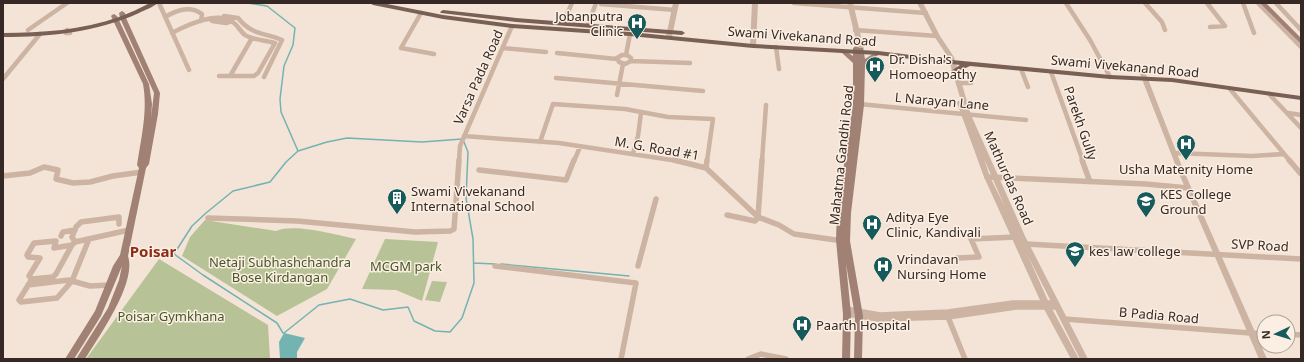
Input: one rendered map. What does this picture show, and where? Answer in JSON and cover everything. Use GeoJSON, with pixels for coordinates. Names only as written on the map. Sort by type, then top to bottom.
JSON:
{"type":"FeatureCollection","features":[{"type":"Feature","properties":{"kind":"main road"},"geometry":{"type":"LineString","coordinates":[[123,15],[144,3]]}},
{"type":"Feature","properties":{"kind":"main road"},"geometry":{"type":"LineString","coordinates":[[3,35],[68,32],[115,18],[155,3]]}},
{"type":"Feature","properties":{"kind":"main road","name":"Swami Vivekanand Road"},"geometry":{"type":"LineString","coordinates":[[373,3],[443,18],[512,26],[630,34],[670,35]]}},
{"type":"Feature","properties":{"kind":"main road","name":"Swami Vivekanand Road"},"geometry":{"type":"LineString","coordinates":[[399,3],[444,12],[588,25],[776,47],[844,52],[859,50],[878,53],[949,58],[969,64],[1051,72],[1180,77],[1301,94]]}},
{"type":"Feature","properties":{"kind":"main road"},"geometry":{"type":"LineString","coordinates":[[1263,3],[1301,41]]}},
{"type":"Feature","properties":{"kind":"main road"},"geometry":{"type":"LineString","coordinates":[[1269,3],[1301,37]]}},
{"type":"Feature","properties":{"kind":"main road"},"geometry":{"type":"LineString","coordinates":[[69,359],[96,316],[117,266],[124,256],[142,169],[146,164],[153,129],[156,93],[123,15]]}},
{"type":"Feature","properties":{"kind":"main road"},"geometry":{"type":"LineString","coordinates":[[3,29],[28,30],[68,26],[115,18]]}},
{"type":"Feature","properties":{"kind":"main road"},"geometry":{"type":"LineString","coordinates":[[115,18],[144,79],[149,94],[140,165],[142,169]]}},
{"type":"Feature","properties":{"kind":"main road","name":"Swami Vivekanand Road"},"geometry":{"type":"LineString","coordinates":[[753,44],[859,50],[1109,75]]}},
{"type":"Feature","properties":{"kind":"main road","name":"Mahatma Gandhi Road"},"geometry":{"type":"LineString","coordinates":[[846,359],[847,311],[843,241],[858,104],[859,50]]}},
{"type":"Feature","properties":{"kind":"main road"},"geometry":{"type":"LineString","coordinates":[[844,52],[859,63],[878,53]]}},
{"type":"Feature","properties":{"kind":"main road"},"geometry":{"type":"LineString","coordinates":[[954,70],[969,64]]}},
{"type":"Feature","properties":{"kind":"main road","name":"Swami Vivekanand Road"},"geometry":{"type":"LineString","coordinates":[[1144,76],[1301,98]]}},
{"type":"Feature","properties":{"kind":"main road","name":"Mahatma Gandhi Road"},"geometry":{"type":"LineString","coordinates":[[843,241],[858,313],[858,359]]}},
{"type":"Feature","properties":{"kind":"main road"},"geometry":{"type":"LineString","coordinates":[[80,359],[108,316],[117,298],[123,280],[126,262],[124,256]]}},
{"type":"Feature","properties":{"kind":"main road"},"geometry":{"type":"LineString","coordinates":[[96,316],[108,316]]}},
{"type":"Feature","properties":{"kind":"street"},"geometry":{"type":"LineString","coordinates":[[28,30],[67,3]]}},
{"type":"Feature","properties":{"kind":"street"},"geometry":{"type":"LineString","coordinates":[[159,3],[189,70]]}},
{"type":"Feature","properties":{"kind":"street"},"geometry":{"type":"LineString","coordinates":[[564,24],[572,3]]}},
{"type":"Feature","properties":{"kind":"street"},"geometry":{"type":"LineString","coordinates":[[588,25],[599,3],[675,10]]}},
{"type":"Feature","properties":{"kind":"street"},"geometry":{"type":"LineString","coordinates":[[670,35],[676,3]]}},
{"type":"Feature","properties":{"kind":"street"},"geometry":{"type":"LineString","coordinates":[[753,44],[755,3]]}},
{"type":"Feature","properties":{"kind":"street"},"geometry":{"type":"LineString","coordinates":[[794,3],[850,5],[926,13]]}},
{"type":"Feature","properties":{"kind":"street"},"geometry":{"type":"LineString","coordinates":[[920,3],[954,70],[966,115]]}},
{"type":"Feature","properties":{"kind":"street"},"geometry":{"type":"LineString","coordinates":[[1066,3],[1090,40],[1109,75]]}},
{"type":"Feature","properties":{"kind":"street"},"geometry":{"type":"LineString","coordinates":[[1145,3],[1162,22],[1165,30]]}},
{"type":"Feature","properties":{"kind":"street"},"geometry":{"type":"LineString","coordinates":[[1207,3],[1225,26],[1210,27]]}},
{"type":"Feature","properties":{"kind":"street"},"geometry":{"type":"LineString","coordinates":[[1243,3],[1254,33]]}},
{"type":"Feature","properties":{"kind":"street"},"geometry":{"type":"LineString","coordinates":[[1258,3],[1265,8],[1288,36],[1301,47]]}},
{"type":"Feature","properties":{"kind":"street"},"geometry":{"type":"LineString","coordinates":[[1276,3],[1301,30]]}},
{"type":"Feature","properties":{"kind":"street"},"geometry":{"type":"LineString","coordinates":[[850,5],[859,50]]}},
{"type":"Feature","properties":{"kind":"street"},"geometry":{"type":"LineString","coordinates":[[163,13],[189,9],[202,14],[201,20]]}},
{"type":"Feature","properties":{"kind":"street"},"geometry":{"type":"LineString","coordinates":[[421,13],[401,48],[434,54]]}},
{"type":"Feature","properties":{"kind":"street"},"geometry":{"type":"LineString","coordinates":[[172,33],[201,20],[233,16],[238,18],[250,31],[282,40],[264,77]]}},
{"type":"Feature","properties":{"kind":"street"},"geometry":{"type":"LineString","coordinates":[[201,20],[221,18],[232,21],[246,35],[252,38],[257,37],[275,43],[258,73],[254,76],[219,76]]}},
{"type":"Feature","properties":{"kind":"street"},"geometry":{"type":"LineString","coordinates":[[209,21],[226,23],[232,21]]}},
{"type":"Feature","properties":{"kind":"street","name":"Varsa Pada Road"},"geometry":{"type":"LineString","coordinates":[[208,218],[297,221],[415,232],[450,231],[454,229],[456,224],[456,197],[460,146],[512,26]]}},
{"type":"Feature","properties":{"kind":"street"},"geometry":{"type":"LineString","coordinates":[[855,30],[936,36]]}},
{"type":"Feature","properties":{"kind":"street"},"geometry":{"type":"LineString","coordinates":[[3,79],[40,34]]}},
{"type":"Feature","properties":{"kind":"street"},"geometry":{"type":"LineString","coordinates":[[626,55],[630,34]]}},
{"type":"Feature","properties":{"kind":"street"},"geometry":{"type":"LineString","coordinates":[[230,76],[252,38]]}},
{"type":"Feature","properties":{"kind":"street"},"geometry":{"type":"LineString","coordinates":[[776,47],[779,70]]}},
{"type":"Feature","properties":{"kind":"street"},"geometry":{"type":"LineString","coordinates":[[503,48],[546,52]]}},
{"type":"Feature","properties":{"kind":"street"},"geometry":{"type":"LineString","coordinates":[[557,53],[617,59],[618,62],[623,64],[628,64],[631,61],[690,63]]}},
{"type":"Feature","properties":{"kind":"street"},"geometry":{"type":"LineString","coordinates":[[617,59],[620,55],[626,55],[630,57],[631,61]]}},
{"type":"Feature","properties":{"kind":"street"},"geometry":{"type":"LineString","coordinates":[[949,58],[966,115],[991,177],[1046,304],[1075,359]]}},
{"type":"Feature","properties":{"kind":"street"},"geometry":{"type":"LineString","coordinates":[[617,95],[623,64]]}},
{"type":"Feature","properties":{"kind":"street"},"geometry":{"type":"LineString","coordinates":[[1021,69],[1028,87]]}},
{"type":"Feature","properties":{"kind":"street"},"geometry":{"type":"LineString","coordinates":[[3,71],[10,71]]}},
{"type":"Feature","properties":{"kind":"street","name":"Parekh Gully"},"geometry":{"type":"LineString","coordinates":[[1051,72],[1090,182]]}},
{"type":"Feature","properties":{"kind":"street"},"geometry":{"type":"LineString","coordinates":[[958,83],[971,83],[968,73]]}},
{"type":"Feature","properties":{"kind":"street"},"geometry":{"type":"LineString","coordinates":[[1144,76],[1188,188],[1263,359]]}},
{"type":"Feature","properties":{"kind":"street"},"geometry":{"type":"LineString","coordinates":[[556,78],[703,91]]}},
{"type":"Feature","properties":{"kind":"street"},"geometry":{"type":"LineString","coordinates":[[1230,89],[1301,174]]}},
{"type":"Feature","properties":{"kind":"street"},"geometry":{"type":"LineString","coordinates":[[1269,94],[1301,128]]}},
{"type":"Feature","properties":{"kind":"street"},"geometry":{"type":"LineString","coordinates":[[540,142],[553,104],[625,109],[668,117],[713,119],[706,168]]}},
{"type":"Feature","properties":{"kind":"street"},"geometry":{"type":"LineString","coordinates":[[727,215],[755,221],[758,217],[766,104]]}},
{"type":"Feature","properties":{"kind":"street","name":"L Narayan Lane"},"geometry":{"type":"LineString","coordinates":[[858,104],[1026,120]]}},
{"type":"Feature","properties":{"kind":"street"},"geometry":{"type":"LineString","coordinates":[[633,154],[638,136],[641,113]]}},
{"type":"Feature","properties":{"kind":"street"},"geometry":{"type":"LineString","coordinates":[[1287,113],[1301,115]]}},
{"type":"Feature","properties":{"kind":"street","name":"M. G. Road #1"},"geometry":{"type":"LineString","coordinates":[[464,136],[540,142],[633,154],[670,159],[706,168],[758,217],[779,225],[794,234],[843,241]]}},
{"type":"Feature","properties":{"kind":"street"},"geometry":{"type":"LineString","coordinates":[[479,170],[566,180],[580,147]]}},
{"type":"Feature","properties":{"kind":"street"},"geometry":{"type":"LineString","coordinates":[[1174,153],[1252,156],[1284,154]]}},
{"type":"Feature","properties":{"kind":"street"},"geometry":{"type":"LineString","coordinates":[[3,176],[30,173],[44,167],[58,170],[56,179],[74,183],[90,182],[142,169]]}},
{"type":"Feature","properties":{"kind":"street"},"geometry":{"type":"LineString","coordinates":[[991,177],[1146,184],[1188,188]]}},
{"type":"Feature","properties":{"kind":"street"},"geometry":{"type":"LineString","coordinates":[[638,266],[656,199]]}},
{"type":"Feature","properties":{"kind":"street"},"geometry":{"type":"LineString","coordinates":[[32,279],[53,277],[56,274],[74,244],[72,237],[74,230],[81,222],[119,217],[119,224]]}},
{"type":"Feature","properties":{"kind":"street"},"geometry":{"type":"LineString","coordinates":[[100,225],[103,218]]}},
{"type":"Feature","properties":{"kind":"street"},"geometry":{"type":"LineString","coordinates":[[61,236],[65,231],[74,230]]}},
{"type":"Feature","properties":{"kind":"street"},"geometry":{"type":"LineString","coordinates":[[32,279],[29,276],[40,258],[28,257],[27,255],[34,243],[56,241],[54,248],[129,230]]}},
{"type":"Feature","properties":{"kind":"street"},"geometry":{"type":"LineString","coordinates":[[957,258],[979,257],[971,239],[1018,237]]}},
{"type":"Feature","properties":{"kind":"street","name":"Mathurdas Road"},"geometry":{"type":"LineString","coordinates":[[1018,237],[1026,244],[1084,359]]}},
{"type":"Feature","properties":{"kind":"street"},"geometry":{"type":"LineString","coordinates":[[32,279],[18,300],[21,302],[57,298],[72,281],[89,239]]}},
{"type":"Feature","properties":{"kind":"street","name":"SVP Road"},"geometry":{"type":"LineString","coordinates":[[1026,244],[1301,259]]}},
{"type":"Feature","properties":{"kind":"street"},"geometry":{"type":"LineString","coordinates":[[495,266],[636,283],[621,359]]}},
{"type":"Feature","properties":{"kind":"street"},"geometry":{"type":"LineString","coordinates":[[28,285],[69,280],[90,286],[110,285]]}},
{"type":"Feature","properties":{"kind":"street"},"geometry":{"type":"LineString","coordinates":[[847,311],[880,315],[940,313],[1013,303],[1056,305]]}},
{"type":"Feature","properties":{"kind":"street"},"geometry":{"type":"LineString","coordinates":[[858,313],[878,319],[948,317],[1046,304]]}},
{"type":"Feature","properties":{"kind":"street"},"geometry":{"type":"LineString","coordinates":[[948,317],[965,357]]}},
{"type":"Feature","properties":{"kind":"street","name":"B Padia Road"},"geometry":{"type":"LineString","coordinates":[[1064,319],[1256,333]]}},
{"type":"Feature","properties":{"kind":"street"},"geometry":{"type":"LineString","coordinates":[[748,359],[761,354],[786,359]]}},
{"type":"Feature","properties":{"kind":"green space","name":"Netaji Subhashchandra Bose Kirdangan"},"geometry":{"type":"Polygon","coordinates":[[[205,220],[276,231],[293,228],[304,229],[356,239],[327,289],[277,316],[182,256],[190,237],[205,220]]]}},
{"type":"Feature","properties":{"kind":"green space","name":"MCGM park"},"geometry":{"type":"Polygon","coordinates":[[[385,239],[438,242],[422,301],[396,290],[362,289],[385,239]]]}},
{"type":"Feature","properties":{"kind":"green space","name":"Poisar Gymkhana"},"geometry":{"type":"Polygon","coordinates":[[[159,259],[268,325],[270,359],[86,359],[159,259]]]}},
{"type":"Feature","properties":{"kind":"green space"},"geometry":{"type":"Polygon","coordinates":[[[432,281],[447,282],[440,302],[425,300],[432,281]]]}},
{"type":"Feature","properties":{"kind":"water"},"geometry":{"type":"Polygon","coordinates":[[[284,333],[305,338],[297,352],[297,359],[280,359],[279,342],[284,333]]]}},
{"type":"Feature","properties":{"kind":"waterway"},"geometry":{"type":"LineString","coordinates":[[247,3],[267,6],[295,28],[293,45],[284,66],[280,99],[281,112],[298,151]]}},
{"type":"Feature","properties":{"kind":"waterway"},"geometry":{"type":"LineString","coordinates":[[298,151],[327,142],[347,138],[422,142],[462,139]]}},
{"type":"Feature","properties":{"kind":"waterway"},"geometry":{"type":"LineString","coordinates":[[284,333],[319,305],[350,299],[383,310],[408,307],[414,321],[435,331],[450,332],[462,318],[474,283],[473,239],[466,198],[468,152],[464,142]]}},
{"type":"Feature","properties":{"kind":"waterway"},"geometry":{"type":"LineString","coordinates":[[283,333],[277,323],[203,275],[174,254],[192,226],[206,213],[233,191],[270,182],[286,162],[298,151]]}},
{"type":"Feature","properties":{"kind":"waterway"},"geometry":{"type":"LineString","coordinates":[[474,263],[495,264]]}},
{"type":"Feature","properties":{"kind":"waterway"},"geometry":{"type":"LineString","coordinates":[[501,264],[629,276]]}},
{"type":"Feature","properties":{"kind":"place","name":"Jobanputra Clinic"},"geometry":{"type":"Point","coordinates":[637,40]}},
{"type":"Feature","properties":{"kind":"place","name":"Dr. Disha's Homoeopathy"},"geometry":{"type":"Point","coordinates":[875,83]}},
{"type":"Feature","properties":{"kind":"place","name":"Usha Maternity Home"},"geometry":{"type":"Point","coordinates":[1186,161]}},
{"type":"Feature","properties":{"kind":"place","name":"Swami Vivekanand International School"},"geometry":{"type":"Point","coordinates":[397,215]}},
{"type":"Feature","properties":{"kind":"place","name":"KES College Ground"},"geometry":{"type":"Point","coordinates":[1146,218]}},
{"type":"Feature","properties":{"kind":"place","name":"Aditya Eye Clinic, Kandivali"},"geometry":{"type":"Point","coordinates":[872,241]}},
{"type":"Feature","properties":{"kind":"place","name":"kes law college"},"geometry":{"type":"Point","coordinates":[1075,268]}},
{"type":"Feature","properties":{"kind":"place","name":"Vrindavan Nursing Home"},"geometry":{"type":"Point","coordinates":[883,283]}},
{"type":"Feature","properties":{"kind":"place","name":"Paarth Hospital"},"geometry":{"type":"Point","coordinates":[802,342]}},
{"type":"Feature","properties":{"kind":"district","name":"Poisar"},"geometry":{"type":"Point","coordinates":[153,252]}}]}
